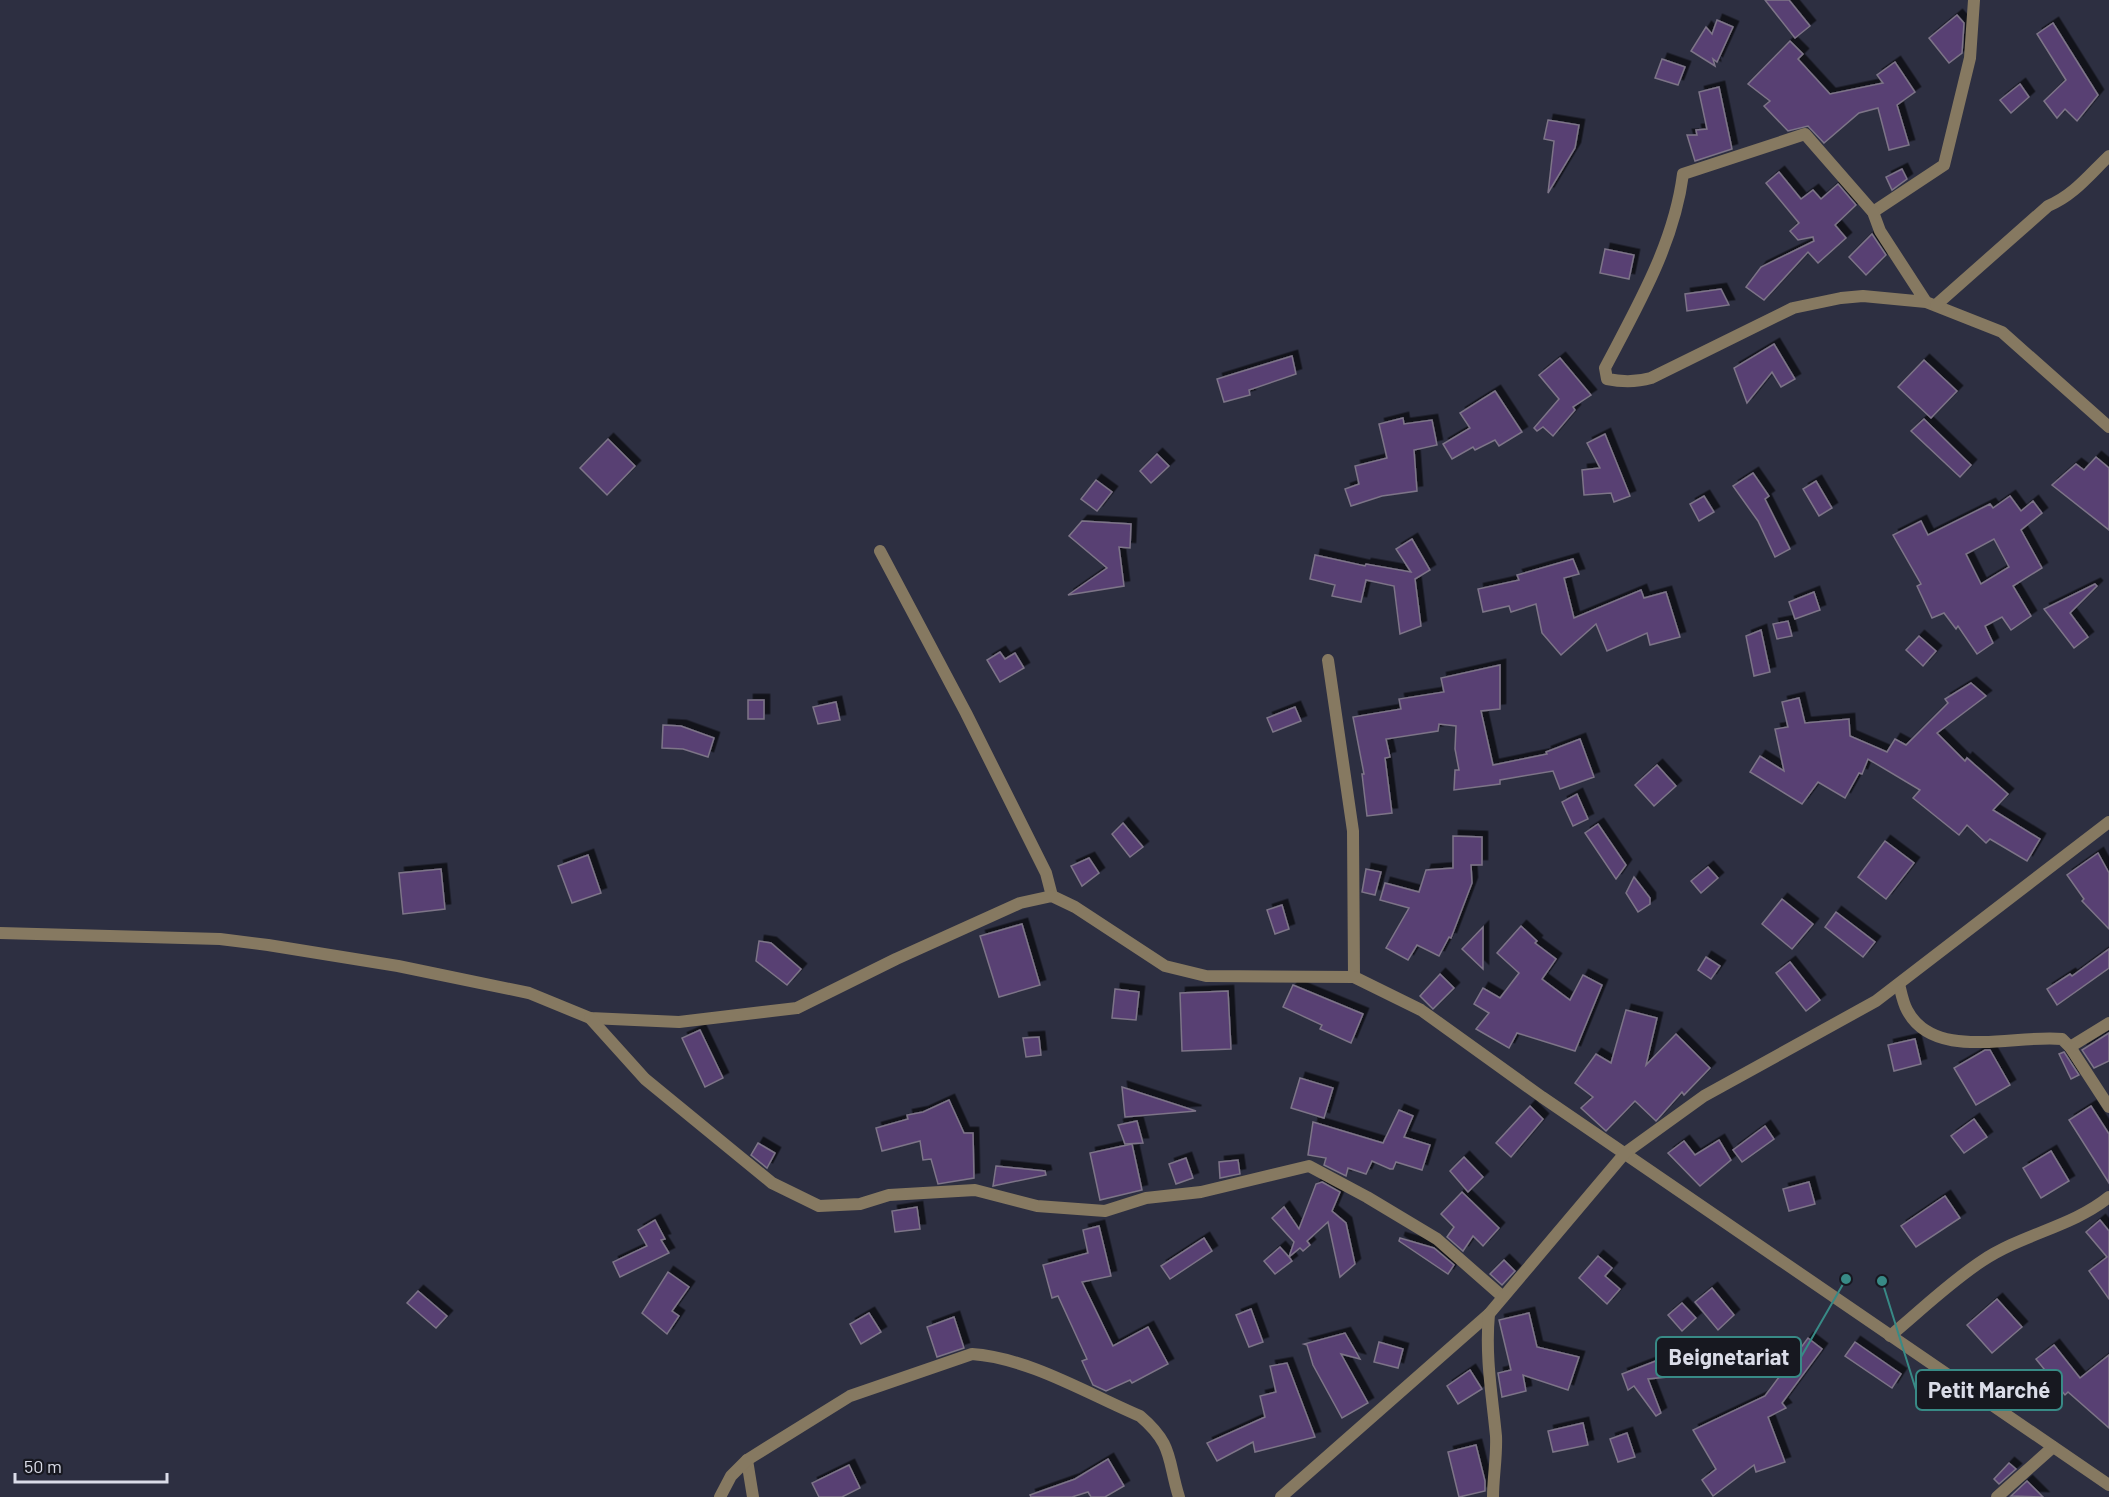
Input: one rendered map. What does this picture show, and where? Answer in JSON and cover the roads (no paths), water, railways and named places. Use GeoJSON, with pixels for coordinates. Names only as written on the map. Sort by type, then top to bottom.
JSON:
{"type":"FeatureCollection","features":[{"type":"Feature","properties":{"kind":"street"},"geometry":{"type":"LineString","coordinates":[[1873,212],[1944,165],[1970,58],[1974,0]]}},
{"type":"Feature","properties":{"kind":"street"},"geometry":{"type":"LineString","coordinates":[[1931,304],[1881,231],[1873,212],[1806,134],[1683,174],[1680,196],[1652,278],[1605,368],[1605,375],[1607,380],[1615,381],[1651,378],[1778,314],[1816,302],[1863,296],[1931,304],[2002,332],[2109,427]]}},
{"type":"Feature","properties":{"kind":"street"},"geometry":{"type":"LineString","coordinates":[[1931,304],[2048,206],[2062,200],[2083,184],[2109,156]]}},
{"type":"Feature","properties":{"kind":"street"},"geometry":{"type":"LineString","coordinates":[[880,551],[966,713],[1046,873],[1052,897]]}},
{"type":"Feature","properties":{"kind":"street"},"geometry":{"type":"LineString","coordinates":[[1328,660],[1353,831],[1354,977]]}},
{"type":"Feature","properties":{"kind":"street"},"geometry":{"type":"LineString","coordinates":[[1281,1497],[1489,1314],[1625,1153],[1704,1096],[1876,1001],[2109,822]]}},
{"type":"Feature","properties":{"kind":"street"},"geometry":{"type":"LineString","coordinates":[[0,933],[220,939],[268,945],[398,966],[529,993],[590,1018],[679,1022],[797,1008],[896,959],[1020,903],[1052,897],[1075,908],[1165,966],[1206,976],[1354,977],[1421,1010],[1890,1336],[2109,1485]]}},
{"type":"Feature","properties":{"kind":"street"},"geometry":{"type":"LineString","coordinates":[[1899,984],[1906,1009],[1916,1025],[1931,1036],[1951,1041],[2062,1039],[2070,1047],[2109,1107]]}},
{"type":"Feature","properties":{"kind":"street"},"geometry":{"type":"LineString","coordinates":[[590,1018],[654,1086],[772,1183],[819,1206],[860,1204],[889,1195],[975,1190],[1037,1206],[1106,1211],[1146,1198],[1201,1192],[1309,1166],[1367,1197],[1437,1239],[1503,1297]]}},
{"type":"Feature","properties":{"kind":"street"},"geometry":{"type":"LineString","coordinates":[[2070,1047],[2109,1023]]}},
{"type":"Feature","properties":{"kind":"street"},"geometry":{"type":"LineString","coordinates":[[1890,1336],[1982,1261],[2020,1241],[2088,1213],[2109,1197]]}},
{"type":"Feature","properties":{"kind":"street"},"geometry":{"type":"LineString","coordinates":[[1489,1314],[1487,1336],[1489,1387],[1496,1438],[1493,1497]]}},
{"type":"Feature","properties":{"kind":"street"},"geometry":{"type":"LineString","coordinates":[[720,1497],[731,1476],[747,1460],[850,1396],[972,1354],[994,1356],[1020,1364],[1140,1416],[1156,1430],[1167,1446],[1179,1497]]}},
{"type":"Feature","properties":{"kind":"street"},"geometry":{"type":"LineString","coordinates":[[1997,1497],[2053,1447]]}},
{"type":"Feature","properties":{"kind":"street"},"geometry":{"type":"LineString","coordinates":[[747,1460],[753,1497]]}},
{"type":"Feature","properties":{"kind":"place","name":"Beignetariat"},"geometry":{"type":"Point","coordinates":[1846,1279]}},
{"type":"Feature","properties":{"kind":"place","name":"Petit Marché"},"geometry":{"type":"Point","coordinates":[1882,1281]}}]}
